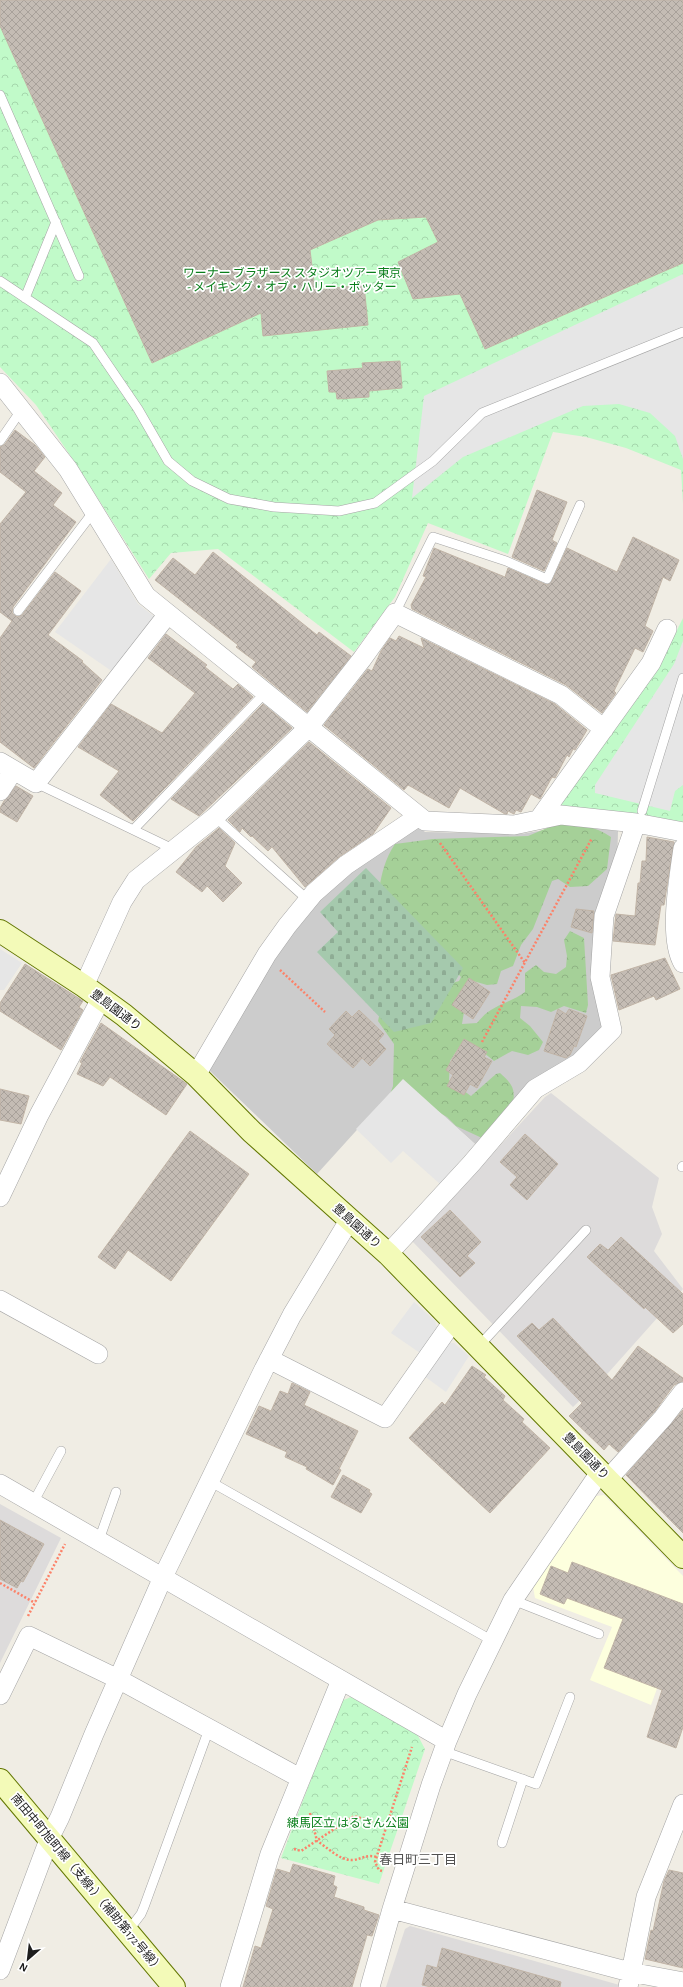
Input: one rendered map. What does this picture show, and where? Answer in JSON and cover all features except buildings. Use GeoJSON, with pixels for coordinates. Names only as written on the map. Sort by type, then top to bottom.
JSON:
{"type":"FeatureCollection","features":[{"type":"Feature","properties":{"kind":"street"},"geometry":{"type":"LineString","coordinates":[[0,383],[68,469],[146,596],[422,819],[514,825],[561,814],[602,820],[639,817],[683,832]]}},
{"type":"Feature","properties":{"kind":"street"},"geometry":{"type":"LineString","coordinates":[[0,1197],[39,1115],[93,993],[122,902],[136,880],[215,817],[308,728],[362,659],[395,613],[561,695],[604,729]]}},
{"type":"Feature","properties":{"kind":"street"},"geometry":{"type":"LineString","coordinates":[[0,791],[7,767],[36,783],[168,614]]}},
{"type":"Feature","properties":{"kind":"street"},"geometry":{"type":"LineString","coordinates":[[539,819],[651,663],[667,629]]}},
{"type":"Feature","properties":{"kind":"street"},"geometry":{"type":"LineString","coordinates":[[388,1254],[471,1164],[535,1089],[579,1063],[612,1030],[600,977],[604,916],[639,817]]}},
{"type":"Feature","properties":{"kind":"street"},"geometry":{"type":"LineString","coordinates":[[196,1075],[267,954],[314,893],[346,865],[422,819]]}},
{"type":"Feature","properties":{"kind":"street"},"geometry":{"type":"LineString","coordinates":[[683,848],[677,888],[676,939],[679,956],[683,963]]}},
{"type":"Feature","properties":{"kind":"street","name":"豊島園通り"},"geometry":{"type":"LineString","coordinates":[[0,931],[124,1015],[196,1075],[252,1132],[388,1254],[454,1320],[683,1557]]}},
{"type":"Feature","properties":{"kind":"street"},"geometry":{"type":"LineString","coordinates":[[0,1970],[6,1936],[60,1817],[163,1577],[211,1482],[269,1359],[292,1315],[350,1219]]}},
{"type":"Feature","properties":{"kind":"street"},"geometry":{"type":"LineString","coordinates":[[0,1300],[98,1354]]}},
{"type":"Feature","properties":{"kind":"street"},"geometry":{"type":"LineString","coordinates":[[269,1359],[384,1418],[454,1320]]}},
{"type":"Feature","properties":{"kind":"street"},"geometry":{"type":"LineString","coordinates":[[370,1987],[392,1909],[445,1746],[467,1694],[513,1600],[604,1475],[663,1418],[683,1392]]}},
{"type":"Feature","properties":{"kind":"street"},"geometry":{"type":"LineString","coordinates":[[0,1484],[341,1680],[445,1746]]}},
{"type":"Feature","properties":{"kind":"street"},"geometry":{"type":"LineString","coordinates":[[0,1695],[29,1636],[118,1679],[300,1778]]}},
{"type":"Feature","properties":{"kind":"street"},"geometry":{"type":"LineString","coordinates":[[230,1987],[270,1854],[341,1680]]}},
{"type":"Feature","properties":{"kind":"street","name":"南田中町旭町線（支線1）（補助第172号線）"},"geometry":{"type":"LineString","coordinates":[[0,1780],[50,1837],[174,1987]]}},
{"type":"Feature","properties":{"kind":"street"},"geometry":{"type":"LineString","coordinates":[[629,1980],[646,1897],[683,1804]]}},
{"type":"Feature","properties":{"kind":"street"},"geometry":{"type":"LineString","coordinates":[[392,1909],[629,1980],[683,1982]]}},
{"type":"Feature","properties":{"kind":"lane"},"geometry":{"type":"LineString","coordinates":[[0,95],[79,276]]}},
{"type":"Feature","properties":{"kind":"lane"},"geometry":{"type":"LineString","coordinates":[[25,298],[56,222]]}},
{"type":"Feature","properties":{"kind":"lane"},"geometry":{"type":"LineString","coordinates":[[0,281],[93,343],[138,409],[168,461],[192,481],[229,499],[274,507],[339,511],[375,503],[433,462],[482,413],[683,332]]}},
{"type":"Feature","properties":{"kind":"lane"},"geometry":{"type":"LineString","coordinates":[[0,440],[22,409]]}},
{"type":"Feature","properties":{"kind":"lane"},"geometry":{"type":"LineString","coordinates":[[395,613],[433,537],[506,561],[547,579],[580,505]]}},
{"type":"Feature","properties":{"kind":"lane"},"geometry":{"type":"LineString","coordinates":[[18,611],[94,511]]}},
{"type":"Feature","properties":{"kind":"lane"},"geometry":{"type":"LineString","coordinates":[[639,817],[683,678]]}},
{"type":"Feature","properties":{"kind":"lane"},"geometry":{"type":"LineString","coordinates":[[134,829],[265,693]]}},
{"type":"Feature","properties":{"kind":"lane"},"geometry":{"type":"LineString","coordinates":[[36,783],[99,815],[134,829],[175,850]]}},
{"type":"Feature","properties":{"kind":"lane"},"geometry":{"type":"LineString","coordinates":[[215,817],[308,900]]}},
{"type":"Feature","properties":{"kind":"lane"},"geometry":{"type":"LineString","coordinates":[[479,1346],[586,1230]]}},
{"type":"Feature","properties":{"kind":"lane"},"geometry":{"type":"LineString","coordinates":[[33,1503],[61,1451]]}},
{"type":"Feature","properties":{"kind":"lane"},"geometry":{"type":"LineString","coordinates":[[211,1482],[493,1641]]}},
{"type":"Feature","properties":{"kind":"lane"},"geometry":{"type":"LineString","coordinates":[[99,1540],[116,1492]]}},
{"type":"Feature","properties":{"kind":"lane"},"geometry":{"type":"LineString","coordinates":[[513,1600],[600,1634]]}},
{"type":"Feature","properties":{"kind":"lane"},"geometry":{"type":"LineString","coordinates":[[445,1746],[536,1784],[570,1697]]}},
{"type":"Feature","properties":{"kind":"lane"},"geometry":{"type":"LineString","coordinates":[[128,1931],[141,1914],[144,1907],[209,1729]]}},
{"type":"Feature","properties":{"kind":"lane"},"geometry":{"type":"LineString","coordinates":[[502,1843],[523,1779]]}},
{"type":"Feature","properties":{"kind":"path"},"geometry":{"type":"LineString","coordinates":[[422,819],[525,962]]}},
{"type":"Feature","properties":{"kind":"path"},"geometry":{"type":"LineString","coordinates":[[482,1042],[602,820]]}},
{"type":"Feature","properties":{"kind":"path"},"geometry":{"type":"LineString","coordinates":[[267,954],[276,967],[325,1012]]}},
{"type":"Feature","properties":{"kind":"path"},"geometry":{"type":"LineString","coordinates":[[26,1621],[65,1543]]}},
{"type":"Feature","properties":{"kind":"path"},"geometry":{"type":"LineString","coordinates":[[0,1583],[35,1603]]}},
{"type":"Feature","properties":{"kind":"path"},"geometry":{"type":"LineString","coordinates":[[388,1873],[379,1870],[375,1862],[412,1747]]}},
{"type":"Feature","properties":{"kind":"path"},"geometry":{"type":"LineString","coordinates":[[308,1808],[317,1841],[340,1857],[352,1860],[368,1854],[377,1856]]}},
{"type":"Feature","properties":{"kind":"path"},"geometry":{"type":"LineString","coordinates":[[289,1848],[301,1851],[354,1816],[387,1826]]}},
{"type":"Feature","properties":{"kind":"shaded area"},"geometry":{"type":"Polygon","coordinates":[[[683,274],[683,459],[675,436],[650,413],[619,404],[583,406],[463,457],[412,498],[424,396],[683,274]]]}},
{"type":"Feature","properties":{"kind":"shaded area"},"geometry":{"type":"Polygon","coordinates":[[[111,559],[138,604],[155,617],[113,672],[55,632],[111,559]]]}},
{"type":"Feature","properties":{"kind":"shaded area"},"geometry":{"type":"Polygon","coordinates":[[[683,641],[683,785],[675,791],[670,811],[595,793],[595,785],[674,664],[683,641]]]}},
{"type":"Feature","properties":{"kind":"shaded area"},"geometry":{"type":"Polygon","coordinates":[[[567,826],[618,831],[617,870],[603,1029],[580,1056],[536,1079],[475,1144],[403,1079],[317,1174],[209,1070],[264,972],[315,904],[347,872],[420,827],[425,832],[521,834],[567,826]]]}},
{"type":"Feature","properties":{"kind":"shaded area"},"geometry":{"type":"Polygon","coordinates":[[[0,949],[22,963],[4,990],[0,990],[0,949]]]}},
{"type":"Feature","properties":{"kind":"shaded area"},"geometry":{"type":"Polygon","coordinates":[[[403,1079],[475,1144],[440,1184],[403,1151],[391,1163],[356,1129],[403,1079]]]}},
{"type":"Feature","properties":{"kind":"shaded area"},"geometry":{"type":"Polygon","coordinates":[[[551,1093],[659,1178],[652,1207],[662,1234],[654,1251],[683,1289],[609,1372],[573,1407],[412,1241],[545,1097],[551,1093]]]}},
{"type":"Feature","properties":{"kind":"shaded area"},"geometry":{"type":"Polygon","coordinates":[[[414,1302],[435,1321],[438,1330],[420,1353],[391,1333],[414,1302]]]}},
{"type":"Feature","properties":{"kind":"shaded area"},"geometry":{"type":"Polygon","coordinates":[[[445,1343],[454,1343],[469,1356],[446,1392],[424,1376],[445,1343]]]}},
{"type":"Feature","properties":{"kind":"shaded area"},"geometry":{"type":"Polygon","coordinates":[[[604,1495],[683,1576],[683,1618],[651,1705],[590,1680],[612,1627],[535,1598],[533,1587],[596,1496],[604,1495]]]}},
{"type":"Feature","properties":{"kind":"shaded area"},"geometry":{"type":"Polygon","coordinates":[[[0,1504],[61,1538],[0,1663],[0,1504]]]}},
{"type":"Feature","properties":{"kind":"shaded area"},"geometry":{"type":"Polygon","coordinates":[[[410,1926],[623,1987],[386,1987],[405,1929],[410,1926]]]}},
{"type":"Feature","properties":{"kind":"green space","name":"ワーナー ブラザース スタジオツアー東京 - メイキング・オブ・ハリー・ポッター"},"geometry":{"type":"Polygon","coordinates":[[[0,0],[683,0],[683,504],[681,470],[626,448],[586,437],[553,432],[508,554],[428,523],[395,597],[354,652],[218,549],[171,553],[149,579],[78,467],[36,405],[0,367],[0,0]]]}},
{"type":"Feature","properties":{"kind":"green space"},"geometry":{"type":"Polygon","coordinates":[[[683,618],[683,822],[561,806],[562,799],[666,652],[683,618]]]}},
{"type":"Feature","properties":{"kind":"green space"},"geometry":{"type":"Polygon","coordinates":[[[559,823],[586,826],[599,830],[611,837],[607,869],[588,886],[570,887],[558,879],[552,881],[533,929],[521,945],[513,966],[501,971],[497,984],[487,985],[473,981],[465,1006],[462,1024],[477,1023],[494,1008],[525,992],[525,973],[536,965],[544,972],[556,974],[566,967],[567,956],[564,940],[570,931],[584,938],[588,1005],[586,1013],[564,1006],[551,1012],[537,1007],[521,1006],[520,1018],[530,1026],[543,1042],[539,1050],[528,1055],[512,1051],[494,1061],[473,1044],[461,1044],[450,1061],[449,1080],[471,1096],[496,1074],[500,1073],[509,1082],[514,1093],[513,1102],[482,1138],[456,1126],[447,1117],[428,1106],[389,1097],[393,1086],[394,1044],[378,1021],[382,1003],[459,981],[461,977],[379,890],[383,871],[386,860],[395,844],[433,839],[528,836],[559,823]]]}},
{"type":"Feature","properties":{"kind":"green space"},"geometry":{"type":"Polygon","coordinates":[[[366,868],[463,968],[431,1023],[394,1032],[317,952],[338,932],[320,912],[366,868]]]}},
{"type":"Feature","properties":{"kind":"green space","name":"練馬区立 はるさん公園"},"geometry":{"type":"Polygon","coordinates":[[[351,1697],[417,1734],[425,1749],[379,1884],[281,1858],[341,1701],[351,1697]]]}},
{"type":"Feature","properties":{"kind":"district","name":"春日町三丁目"},"geometry":{"type":"Point","coordinates":[418,1859]}}]}
